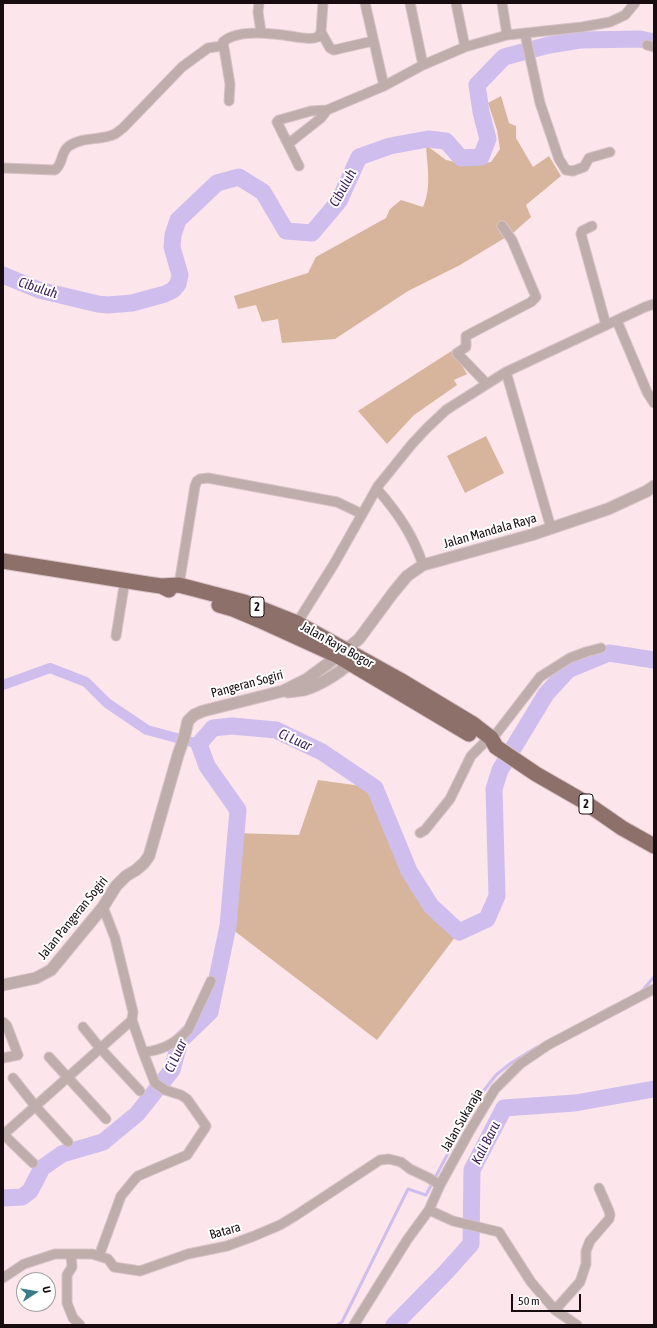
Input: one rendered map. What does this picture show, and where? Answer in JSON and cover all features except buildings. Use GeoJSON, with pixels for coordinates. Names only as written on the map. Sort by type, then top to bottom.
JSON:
{"type":"FeatureCollection","features":[{"type":"Feature","properties":{"kind":"highway","name":"Jalan Raya Bogor"},"geometry":{"type":"LineString","coordinates":[[3,561],[161,586],[179,585],[244,602],[297,623],[348,657]]}},
{"type":"Feature","properties":{"kind":"highway","name":"Jalan Raya Bogor"},"geometry":{"type":"LineString","coordinates":[[161,586],[177,593],[233,609],[400,680],[473,724],[491,744]]}},
{"type":"Feature","properties":{"kind":"highway","name":"2"},"geometry":{"type":"LineString","coordinates":[[491,744],[536,774],[583,801],[622,828],[654,846]]}},
{"type":"Feature","properties":{"kind":"street"},"geometry":{"type":"LineString","coordinates":[[259,3],[258,12],[261,32]]}},
{"type":"Feature","properties":{"kind":"street"},"geometry":{"type":"LineString","coordinates":[[229,101],[230,84],[222,42],[230,37],[261,32],[304,38],[318,37],[321,32],[323,3]]}},
{"type":"Feature","properties":{"kind":"street"},"geometry":{"type":"LineString","coordinates":[[365,3],[384,86]]}},
{"type":"Feature","properties":{"kind":"street"},"geometry":{"type":"LineString","coordinates":[[410,3],[423,65]]}},
{"type":"Feature","properties":{"kind":"street"},"geometry":{"type":"LineString","coordinates":[[456,3],[465,47]]}},
{"type":"Feature","properties":{"kind":"street"},"geometry":{"type":"LineString","coordinates":[[502,3],[507,35]]}},
{"type":"Feature","properties":{"kind":"street"},"geometry":{"type":"LineString","coordinates":[[299,166],[279,126],[279,120],[311,111],[327,110],[384,86],[423,65],[465,47],[507,35],[525,34],[610,22],[626,15],[635,3]]}},
{"type":"Feature","properties":{"kind":"street"},"geometry":{"type":"LineString","coordinates":[[321,32],[330,48],[334,50],[373,41]]}},
{"type":"Feature","properties":{"kind":"street"},"geometry":{"type":"LineString","coordinates":[[525,34],[526,45],[540,103],[559,159],[566,170],[573,171],[584,167],[589,158],[610,152]]}},
{"type":"Feature","properties":{"kind":"street"},"geometry":{"type":"LineString","coordinates":[[3,168],[55,170],[60,166],[64,152],[68,147],[89,138],[104,137],[114,134],[123,128],[182,67],[208,48],[222,46]]}},
{"type":"Feature","properties":{"kind":"street"},"geometry":{"type":"LineString","coordinates":[[288,144],[321,118],[327,110]]}},
{"type":"Feature","properties":{"kind":"street"},"geometry":{"type":"LineString","coordinates":[[487,384],[457,353],[466,347],[466,336],[531,302],[536,297],[512,240],[502,226]]}},
{"type":"Feature","properties":{"kind":"street"},"geometry":{"type":"LineString","coordinates":[[592,226],[582,231],[581,234],[606,325]]}},
{"type":"Feature","properties":{"kind":"street"},"geometry":{"type":"LineString","coordinates":[[297,623],[344,546],[378,486],[427,428],[446,410],[506,372],[654,304]]}},
{"type":"Feature","properties":{"kind":"street"},"geometry":{"type":"LineString","coordinates":[[617,320],[647,392],[654,403]]}},
{"type":"Feature","properties":{"kind":"street"},"geometry":{"type":"LineString","coordinates":[[506,372],[551,528]]}},
{"type":"Feature","properties":{"kind":"street"},"geometry":{"type":"LineString","coordinates":[[179,585],[195,486],[197,481],[200,479],[208,478],[337,502],[362,514]]}},
{"type":"Feature","properties":{"kind":"street","name":"Jalan Mandala Raya"},"geometry":{"type":"LineString","coordinates":[[359,639],[407,576],[423,565],[531,535],[608,509],[647,491],[654,486]]}},
{"type":"Feature","properties":{"kind":"street"},"geometry":{"type":"LineString","coordinates":[[377,489],[390,503],[403,521],[416,545],[423,565]]}},
{"type":"Feature","properties":{"kind":"street"},"geometry":{"type":"LineString","coordinates":[[116,636],[124,580]]}},
{"type":"Feature","properties":{"kind":"street","name":"Pangeran Sogiri"},"geometry":{"type":"LineString","coordinates":[[178,755],[188,721],[194,715],[203,711],[286,691],[348,657],[359,639]]}},
{"type":"Feature","properties":{"kind":"street"},"geometry":{"type":"LineString","coordinates":[[420,833],[425,830],[450,799],[471,756],[491,744],[496,734],[540,677],[570,658],[601,648]]}},
{"type":"Feature","properties":{"kind":"street","name":"Jalan Pangeran Sogiri"},"geometry":{"type":"LineString","coordinates":[[3,985],[36,978],[51,970],[103,907],[116,886],[126,876],[144,863],[149,856],[178,755]]}},
{"type":"Feature","properties":{"kind":"street"},"geometry":{"type":"LineString","coordinates":[[3,1278],[24,1264],[55,1254],[92,1254],[99,1256],[121,1196],[135,1179],[138,1176],[186,1155],[205,1128],[204,1123],[187,1099],[181,1095],[166,1090],[155,1083],[132,1020],[133,1012],[115,938],[103,907]]}},
{"type":"Feature","properties":{"kind":"street"},"geometry":{"type":"LineString","coordinates":[[143,1052],[154,1052],[164,1048],[178,1040],[188,1030],[211,980]]}},
{"type":"Feature","properties":{"kind":"street","name":"Jalan Sukaraja"},"geometry":{"type":"LineString","coordinates":[[354,1325],[407,1240],[429,1210],[435,1182],[469,1132],[495,1089],[520,1064],[548,1045],[654,989]]}},
{"type":"Feature","properties":{"kind":"street"},"geometry":{"type":"LineString","coordinates":[[33,1163],[3,1134],[36,1107],[67,1077],[132,1020]]}},
{"type":"Feature","properties":{"kind":"street"},"geometry":{"type":"LineString","coordinates":[[3,1022],[7,1026],[18,1055],[3,1058]]}},
{"type":"Feature","properties":{"kind":"street"},"geometry":{"type":"LineString","coordinates":[[83,1027],[100,1048],[140,1091]]}},
{"type":"Feature","properties":{"kind":"street"},"geometry":{"type":"LineString","coordinates":[[49,1057],[106,1119]]}},
{"type":"Feature","properties":{"kind":"street"},"geometry":{"type":"LineString","coordinates":[[13,1078],[36,1107],[68,1142]]}},
{"type":"Feature","properties":{"kind":"street","name":"Batara"},"geometry":{"type":"LineString","coordinates":[[99,1256],[108,1259],[114,1267],[140,1271],[188,1254],[228,1246],[284,1223],[380,1160],[389,1159],[401,1162],[410,1169],[435,1182]]}},
{"type":"Feature","properties":{"kind":"street"},"geometry":{"type":"LineString","coordinates":[[554,1310],[580,1282],[586,1264],[586,1251],[590,1241],[609,1219],[609,1211],[599,1188]]}},
{"type":"Feature","properties":{"kind":"street"},"geometry":{"type":"LineString","coordinates":[[429,1210],[453,1221],[499,1232],[531,1282],[554,1310],[577,1325]]}},
{"type":"Feature","properties":{"kind":"street"},"geometry":{"type":"LineString","coordinates":[[71,1255],[72,1267],[67,1275],[67,1303],[73,1318],[80,1325]]}},
{"type":"Feature","properties":{"kind":"shaded area"},"geometry":{"type":"Polygon","coordinates":[[[501,96],[509,123],[516,126],[516,138],[533,167],[549,156],[561,176],[526,205],[531,217],[513,233],[460,265],[408,291],[335,339],[282,343],[278,319],[262,322],[256,305],[238,309],[234,296],[308,273],[316,257],[386,218],[390,209],[401,200],[423,207],[426,199],[428,184],[426,145],[446,160],[468,165],[491,162],[500,149],[497,130],[488,103],[501,96]]]}},
{"type":"Feature","properties":{"kind":"shaded area"},"geometry":{"type":"Polygon","coordinates":[[[453,350],[467,374],[454,380],[457,385],[414,415],[387,444],[358,411],[453,350]]]}},
{"type":"Feature","properties":{"kind":"shaded area"},"geometry":{"type":"Polygon","coordinates":[[[486,436],[504,473],[465,493],[447,456],[486,436]]]}},
{"type":"Feature","properties":{"kind":"shaded area"},"geometry":{"type":"Polygon","coordinates":[[[318,780],[375,788],[399,851],[459,932],[377,1040],[228,926],[234,833],[299,835],[318,780]]]}},
{"type":"Feature","properties":{"kind":"waterway","name":"Cibuluh"},"geometry":{"type":"LineString","coordinates":[[3,275],[39,290],[98,304],[108,305],[132,303],[165,294],[173,290],[178,284],[180,275],[172,247],[173,235],[178,220],[217,183],[239,177],[263,192],[286,231],[312,233],[339,201],[359,157],[390,146],[428,139],[446,141],[461,158],[481,157],[488,139],[481,112],[477,85],[504,57],[549,45],[580,40],[640,39],[654,42]]}},
{"type":"Feature","properties":{"kind":"waterway","name":"Ci Luar"},"geometry":{"type":"LineString","coordinates":[[3,1198],[22,1197],[30,1191],[42,1168],[62,1154],[103,1142],[137,1114],[172,1070],[180,1041],[210,1012],[228,926],[238,810],[207,766],[199,744],[213,728],[232,726],[276,730],[322,752],[375,788],[409,871],[431,906],[459,932],[487,919],[497,896],[494,789],[500,770],[546,694],[568,670],[609,653],[654,660]]}},
{"type":"Feature","properties":{"kind":"waterway"},"geometry":{"type":"LineString","coordinates":[[3,685],[50,668],[86,682],[107,703],[147,730],[199,744]]}},
{"type":"Feature","properties":{"kind":"waterway"},"geometry":{"type":"LineString","coordinates":[[642,991],[654,977]]}},
{"type":"Feature","properties":{"kind":"waterway"},"geometry":{"type":"LineString","coordinates":[[600,1013],[611,1007]]}},
{"type":"Feature","properties":{"kind":"waterway"},"geometry":{"type":"LineString","coordinates":[[337,1325],[342,1322],[408,1189],[426,1195],[475,1102],[496,1075],[511,1063],[537,1047]]}},
{"type":"Feature","properties":{"kind":"waterway","name":"Kali Baru"},"geometry":{"type":"LineString","coordinates":[[394,1325],[471,1244],[472,1170],[504,1108],[575,1103],[654,1089]]}}]}
